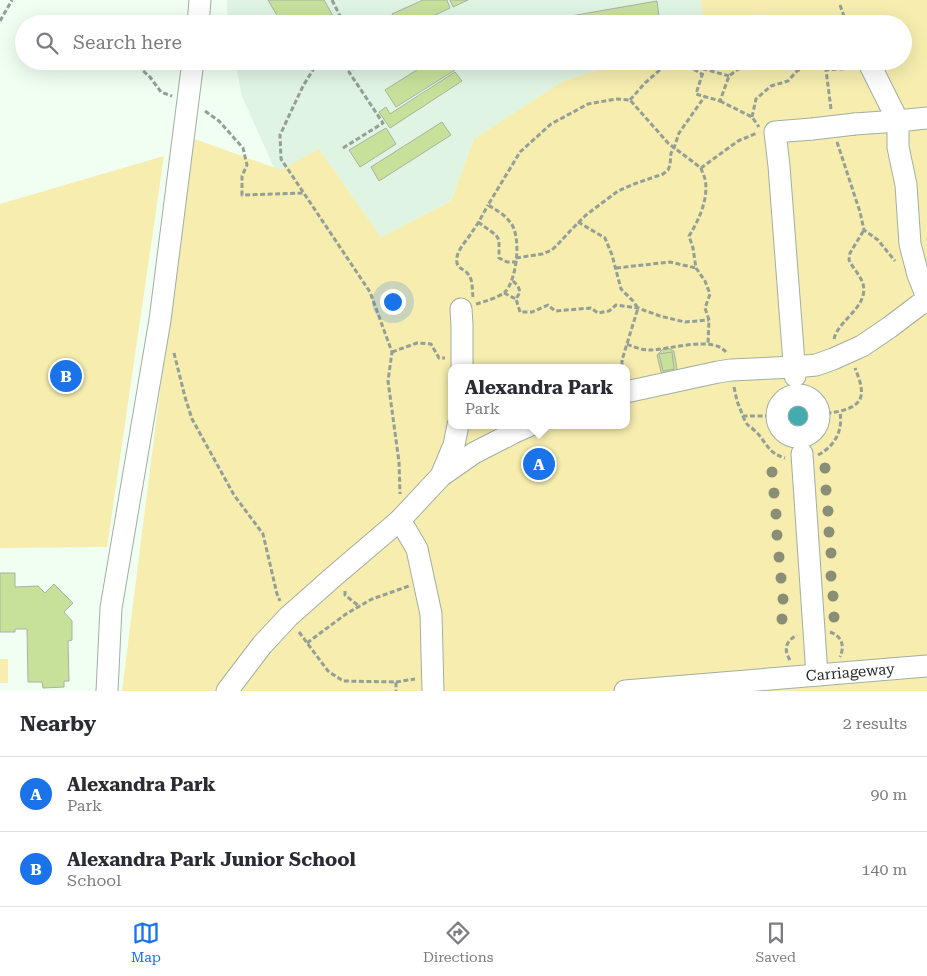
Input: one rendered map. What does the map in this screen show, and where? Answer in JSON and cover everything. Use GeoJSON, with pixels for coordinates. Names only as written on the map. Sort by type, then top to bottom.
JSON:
{"type":"FeatureCollection","features":[{"type":"Feature","properties":{"kind":"street"},"geometry":{"type":"LineString","coordinates":[[199,15],[200,0]]}},
{"type":"Feature","properties":{"kind":"street"},"geometry":{"type":"LineString","coordinates":[[107,691],[111,608],[160,320],[192,70]]}},
{"type":"Feature","properties":{"kind":"street"},"geometry":{"type":"LineString","coordinates":[[873,70],[898,122],[898,147],[906,185],[910,244],[916,268],[927,297]]}},
{"type":"Feature","properties":{"kind":"street"},"geometry":{"type":"LineString","coordinates":[[817,675],[801,450],[793,437],[786,433],[779,423],[777,416],[779,406],[790,396],[796,381],[775,132],[927,118]]}},
{"type":"Feature","properties":{"kind":"street"},"geometry":{"type":"LineString","coordinates":[[630,391],[731,370],[796,381],[816,365],[840,356],[890,327],[919,305],[927,302]]}},
{"type":"Feature","properties":{"kind":"street"},"geometry":{"type":"LineString","coordinates":[[461,308],[462,364]]}},
{"type":"Feature","properties":{"kind":"street"},"geometry":{"type":"LineString","coordinates":[[796,381],[805,396],[818,408],[819,414],[817,424],[808,435],[801,450]]}},
{"type":"Feature","properties":{"kind":"street"},"geometry":{"type":"LineString","coordinates":[[441,476],[454,445],[457,429]]}},
{"type":"Feature","properties":{"kind":"street"},"geometry":{"type":"LineString","coordinates":[[227,691],[262,645],[288,617],[400,520],[441,476],[474,453],[522,429]]}},
{"type":"Feature","properties":{"kind":"street"},"geometry":{"type":"LineString","coordinates":[[400,520],[417,549],[431,614],[434,691]]}},
{"type":"Feature","properties":{"kind":"street","name":"Carriageway"},"geometry":{"type":"LineString","coordinates":[[625,691],[927,666]]}},
{"type":"Feature","properties":{"kind":"path"},"geometry":{"type":"LineString","coordinates":[[0,21],[12,0]]}},
{"type":"Feature","properties":{"kind":"path"},"geometry":{"type":"LineString","coordinates":[[332,0],[339,15]]}},
{"type":"Feature","properties":{"kind":"path"},"geometry":{"type":"LineString","coordinates":[[840,5],[843,15]]}},
{"type":"Feature","properties":{"kind":"path"},"geometry":{"type":"LineString","coordinates":[[143,70],[150,76],[161,92],[177,98]]}},
{"type":"Feature","properties":{"kind":"path"},"geometry":{"type":"LineString","coordinates":[[313,70],[303,86],[280,135],[281,159],[370,292],[392,352],[388,381],[399,462],[400,520]]}},
{"type":"Feature","properties":{"kind":"path"},"geometry":{"type":"LineString","coordinates":[[344,148],[383,123],[349,72],[352,70]]}},
{"type":"Feature","properties":{"kind":"path"},"geometry":{"type":"LineString","coordinates":[[630,100],[660,70]]}},
{"type":"Feature","properties":{"kind":"path"},"geometry":{"type":"LineString","coordinates":[[694,70],[702,75]]}},
{"type":"Feature","properties":{"kind":"path"},"geometry":{"type":"LineString","coordinates":[[701,168],[738,141],[762,131],[752,117],[720,101],[696,94],[704,70]]}},
{"type":"Feature","properties":{"kind":"path"},"geometry":{"type":"LineString","coordinates":[[708,70],[729,76]]}},
{"type":"Feature","properties":{"kind":"path"},"geometry":{"type":"LineString","coordinates":[[720,101],[729,76],[737,70]]}},
{"type":"Feature","properties":{"kind":"path"},"geometry":{"type":"LineString","coordinates":[[752,117],[756,99],[771,86],[788,81],[799,70]]}},
{"type":"Feature","properties":{"kind":"path"},"geometry":{"type":"LineString","coordinates":[[826,70],[832,118]]}},
{"type":"Feature","properties":{"kind":"path"},"geometry":{"type":"LineString","coordinates":[[478,222],[496,235],[499,240],[500,258],[507,262],[532,257],[552,250],[578,222],[600,203],[618,191],[663,174],[668,170],[671,153],[679,133],[705,96]]}},
{"type":"Feature","properties":{"kind":"path"},"geometry":{"type":"LineString","coordinates":[[488,205],[511,222],[517,239],[516,260],[513,281],[504,293],[475,305],[470,277],[458,267],[457,256],[520,152],[551,124],[588,104],[630,100],[668,143],[701,168],[705,181],[705,197],[697,224],[689,236],[696,268],[710,294],[706,308],[709,320],[708,343]]}},
{"type":"Feature","properties":{"kind":"path"},"geometry":{"type":"LineString","coordinates":[[200,107],[219,121],[242,148],[247,164],[242,176],[242,195],[304,193]]}},
{"type":"Feature","properties":{"kind":"path"},"geometry":{"type":"LineString","coordinates":[[836,137],[864,230],[878,240],[900,266],[907,270],[916,268]]}},
{"type":"Feature","properties":{"kind":"path"},"geometry":{"type":"LineString","coordinates":[[578,222],[605,238],[612,255],[621,289],[638,308]]}},
{"type":"Feature","properties":{"kind":"path"},"geometry":{"type":"LineString","coordinates":[[819,414],[840,412],[853,406],[861,395],[859,379],[832,345],[841,325],[856,309],[863,294],[863,284],[848,260],[850,253],[864,230]]}},
{"type":"Feature","properties":{"kind":"path"},"geometry":{"type":"LineString","coordinates":[[616,268],[670,262],[696,268]]}},
{"type":"Feature","properties":{"kind":"path"},"geometry":{"type":"LineString","coordinates":[[513,281],[518,286],[520,292],[516,299]]}},
{"type":"Feature","properties":{"kind":"path"},"geometry":{"type":"LineString","coordinates":[[504,293],[516,299],[520,312],[532,312],[548,305],[555,312],[591,308],[598,313],[609,311],[616,305],[638,308],[685,322],[709,320]]}},
{"type":"Feature","properties":{"kind":"path"},"geometry":{"type":"LineString","coordinates":[[622,364],[638,308]]}},
{"type":"Feature","properties":{"kind":"path"},"geometry":{"type":"LineString","coordinates":[[392,352],[417,343],[431,344],[440,358],[462,364]]}},
{"type":"Feature","properties":{"kind":"path"},"geometry":{"type":"LineString","coordinates":[[627,344],[649,350],[708,343],[723,348],[728,354],[737,401],[746,425],[754,430],[772,452],[780,456],[792,459],[801,450],[814,456],[821,454],[834,442],[841,426],[840,412]]}},
{"type":"Feature","properties":{"kind":"path"},"geometry":{"type":"LineString","coordinates":[[171,346],[192,419],[234,495],[263,534],[277,594],[288,617],[328,671],[343,681],[396,682],[396,691]]}},
{"type":"Feature","properties":{"kind":"path"},"geometry":{"type":"LineString","coordinates":[[743,416],[777,416]]}},
{"type":"Feature","properties":{"kind":"path"},"geometry":{"type":"LineString","coordinates":[[306,643],[346,614],[372,599],[424,581]]}},
{"type":"Feature","properties":{"kind":"shaded area"},"geometry":{"type":"Polygon","coordinates":[[[227,0],[769,0],[769,14],[766,15],[228,15],[227,0]]]}},
{"type":"Feature","properties":{"kind":"shaded area"},"geometry":{"type":"Polygon","coordinates":[[[701,0],[927,0],[927,691],[122,691],[192,138],[281,170],[319,149],[381,237],[451,201],[474,139],[561,82],[598,70],[912,70],[912,15],[763,15],[766,14],[702,15],[701,0]]]}},
{"type":"Feature","properties":{"kind":"shaded area"},"geometry":{"type":"Polygon","coordinates":[[[237,70],[598,70],[561,82],[474,139],[451,201],[381,237],[319,149],[281,171],[274,168],[242,96],[237,70]]]}},
{"type":"Feature","properties":{"kind":"shaded area"},"geometry":{"type":"Polygon","coordinates":[[[164,156],[107,547],[0,548],[0,204],[164,156]]]}},
{"type":"Feature","properties":{"kind":"shaded area"},"geometry":{"type":"Polygon","coordinates":[[[0,659],[8,659],[8,683],[0,683],[0,659]]]}},
{"type":"Feature","properties":{"kind":"water"},"geometry":{"type":"Polygon","coordinates":[[[799,404],[807,407],[810,415],[807,423],[799,426],[791,423],[788,415],[791,407],[799,404]]]}},
{"type":"Feature","properties":{"kind":"building"},"geometry":{"type":"Polygon","coordinates":[[[268,0],[324,0],[332,15],[277,15],[268,0]]]}},
{"type":"Feature","properties":{"kind":"building"},"geometry":{"type":"Polygon","coordinates":[[[423,0],[447,0],[450,8],[435,15],[392,14],[423,0]]]}},
{"type":"Feature","properties":{"kind":"building"},"geometry":{"type":"Polygon","coordinates":[[[450,0],[468,0],[453,7],[450,0]]]}},
{"type":"Feature","properties":{"kind":"building"},"geometry":{"type":"Polygon","coordinates":[[[657,1],[659,15],[577,15],[657,1]]]}},
{"type":"Feature","properties":{"kind":"building"},"geometry":{"type":"Polygon","coordinates":[[[417,70],[455,70],[396,107],[385,90],[417,70]]]}},
{"type":"Feature","properties":{"kind":"building"},"geometry":{"type":"Polygon","coordinates":[[[455,72],[462,81],[390,128],[379,112],[386,107],[390,114],[455,72]]]}},
{"type":"Feature","properties":{"kind":"building"},"geometry":{"type":"Polygon","coordinates":[[[442,122],[451,135],[379,181],[371,167],[442,122]]]}},
{"type":"Feature","properties":{"kind":"building"},"geometry":{"type":"Polygon","coordinates":[[[386,128],[396,144],[360,167],[349,150],[386,128]]]}},
{"type":"Feature","properties":{"kind":"building"},"geometry":{"type":"Polygon","coordinates":[[[665,347],[674,351],[677,369],[670,377],[661,372],[657,355],[665,347]]]}},
{"type":"Feature","properties":{"kind":"building"},"geometry":{"type":"Polygon","coordinates":[[[672,352],[674,369],[663,371],[659,354],[672,352]]]}},
{"type":"Feature","properties":{"kind":"building"},"geometry":{"type":"Polygon","coordinates":[[[0,573],[15,573],[15,587],[38,586],[45,593],[54,584],[73,603],[64,612],[72,621],[72,640],[68,641],[69,681],[64,681],[64,687],[43,688],[42,682],[28,682],[27,629],[15,629],[15,632],[0,632],[0,573]]]}},
{"type":"Feature","properties":{"kind":"place","name":"Alexandra Park Junior School"},"geometry":{"type":"Point","coordinates":[66,376]}},
{"type":"Feature","properties":{"kind":"place","name":"Alexandra Park"},"geometry":{"type":"Point","coordinates":[539,464]}}]}
